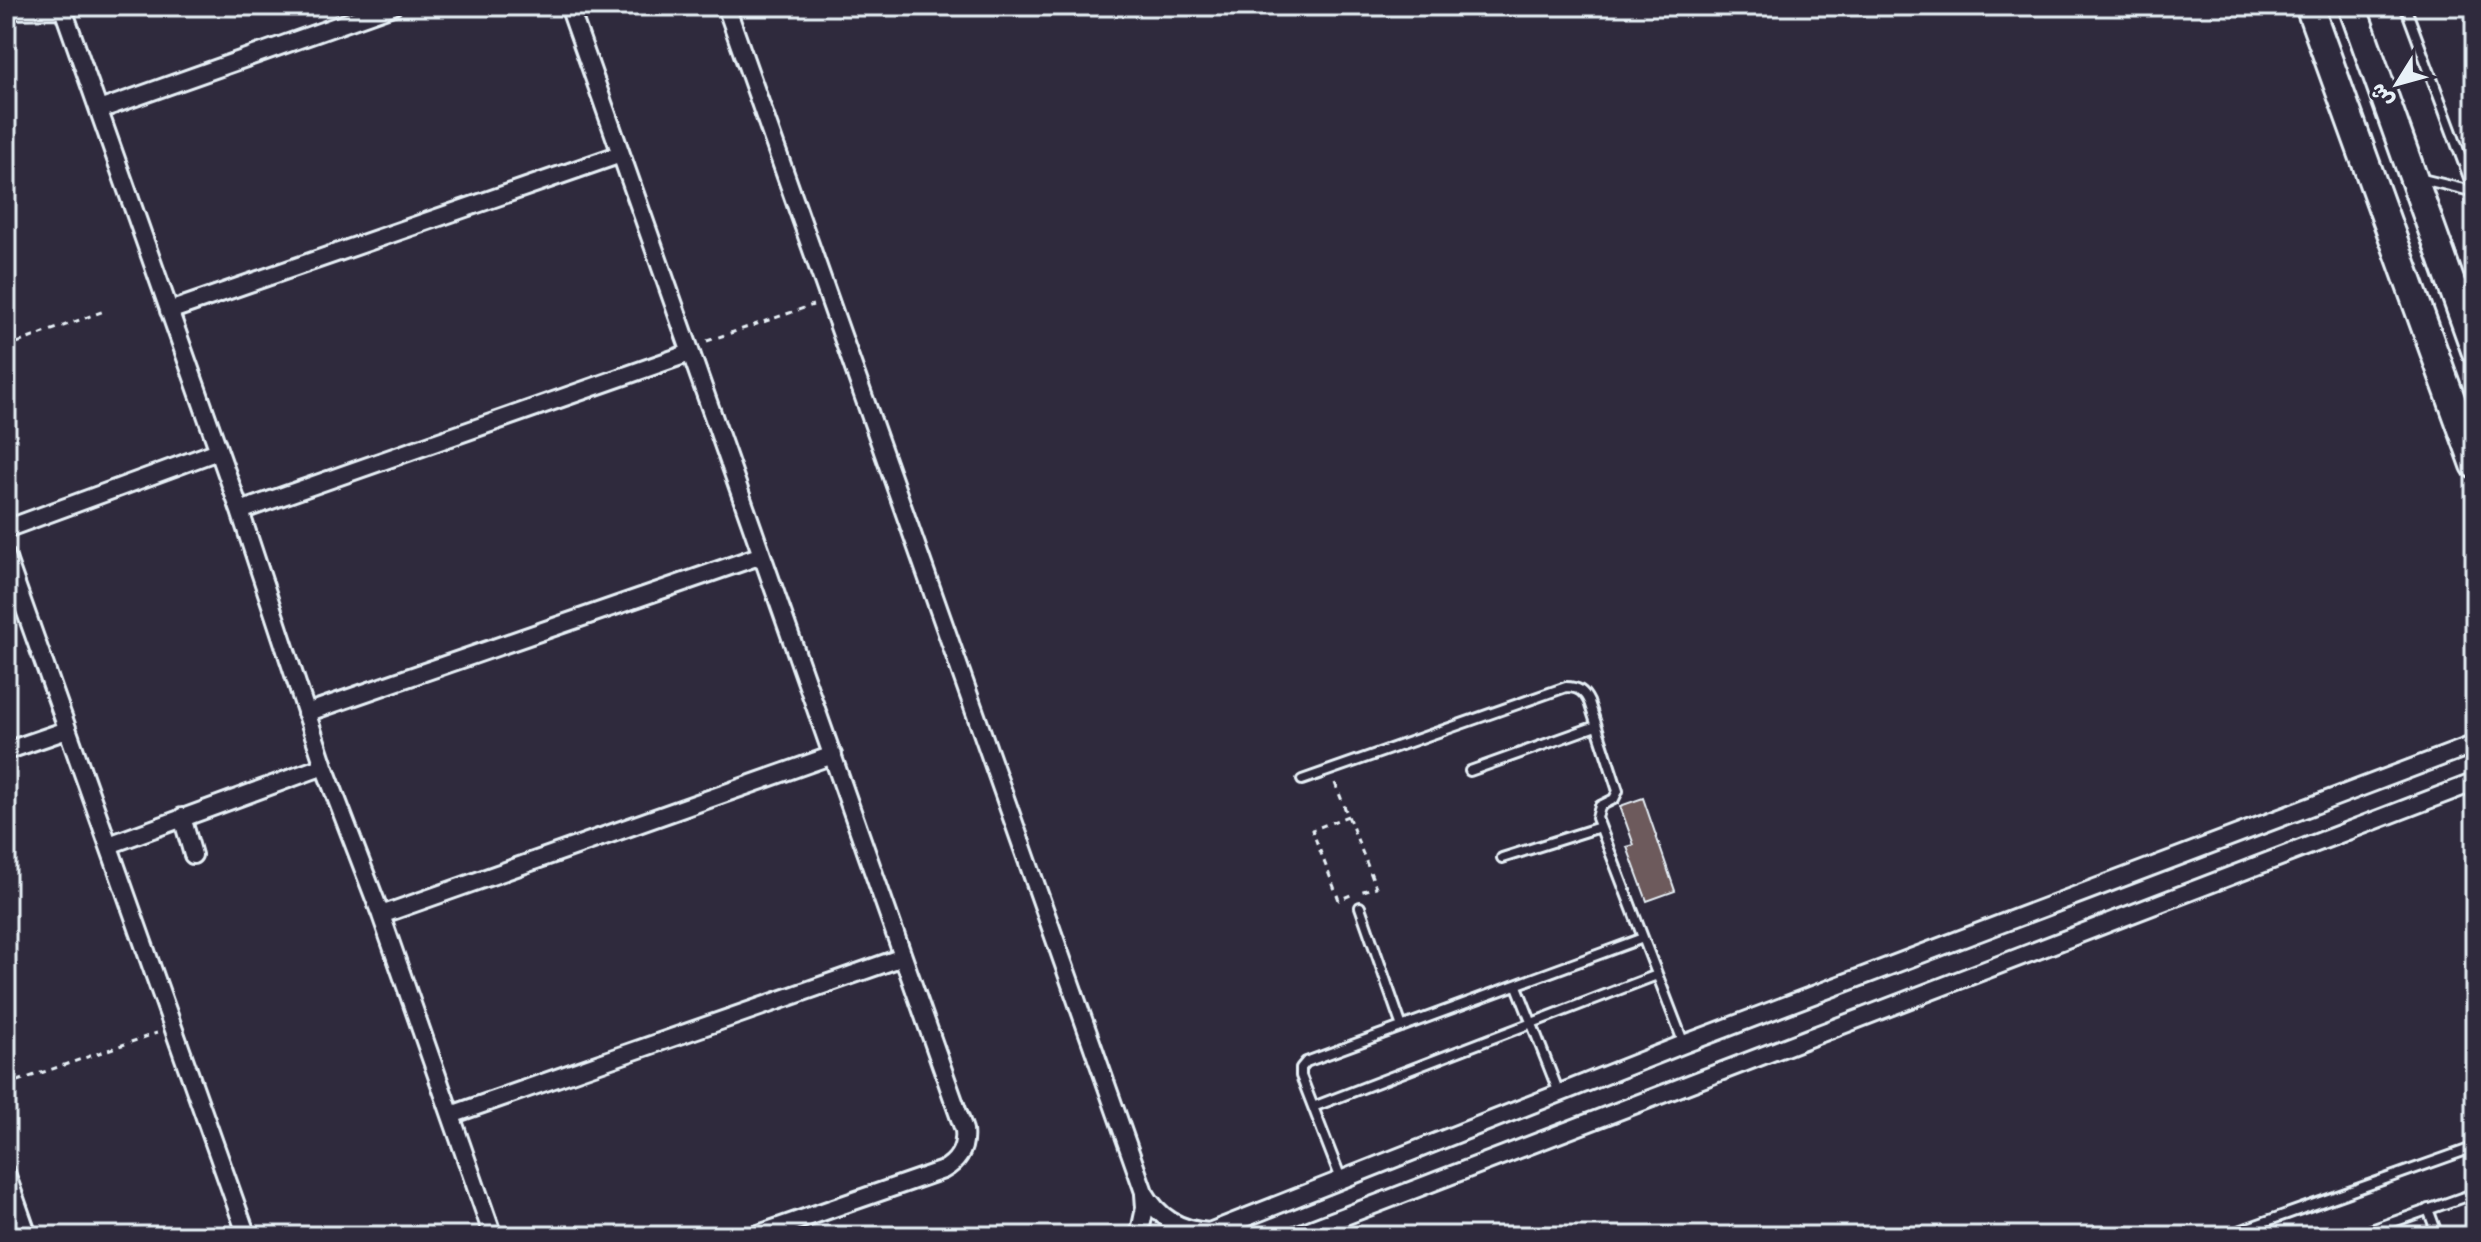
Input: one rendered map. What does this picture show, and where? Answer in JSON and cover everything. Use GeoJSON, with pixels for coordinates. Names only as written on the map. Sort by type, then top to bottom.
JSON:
{"type":"FeatureCollection","features":[{"type":"Feature","properties":{"kind":"main road"},"geometry":{"type":"LineString","coordinates":[[2309,6],[2475,465]]}},
{"type":"Feature","properties":{"kind":"main road"},"geometry":{"type":"LineString","coordinates":[[2352,6],[2475,350]]}},
{"type":"Feature","properties":{"kind":"street"},"geometry":{"type":"LineString","coordinates":[[99,110],[393,6]]}},
{"type":"Feature","properties":{"kind":"street"},"geometry":{"type":"LineString","coordinates":[[569,6],[962,1122],[965,1138],[961,1154],[943,1170],[753,1236]]}},
{"type":"Feature","properties":{"kind":"street"},"geometry":{"type":"LineString","coordinates":[[726,6],[1144,1192],[1151,1204],[1183,1228],[1204,1234],[1684,1044],[2475,744]]}},
{"type":"Feature","properties":{"kind":"street"},"geometry":{"type":"LineString","coordinates":[[6,10],[62,8],[240,511],[324,766],[381,915],[493,1236]]}},
{"type":"Feature","properties":{"kind":"street"},"geometry":{"type":"LineString","coordinates":[[169,311],[621,154]]}},
{"type":"Feature","properties":{"kind":"street"},"geometry":{"type":"LineString","coordinates":[[240,511],[689,351]]}},
{"type":"Feature","properties":{"kind":"street"},"geometry":{"type":"LineString","coordinates":[[6,529],[218,451]]}},
{"type":"Feature","properties":{"kind":"street"},"geometry":{"type":"LineString","coordinates":[[306,713],[762,555]]}},
{"type":"Feature","properties":{"kind":"street"},"geometry":{"type":"LineString","coordinates":[[6,556],[247,1236]]}},
{"type":"Feature","properties":{"kind":"street"},"geometry":{"type":"LineString","coordinates":[[6,751],[67,730]]}},
{"type":"Feature","properties":{"kind":"street"},"geometry":{"type":"LineString","coordinates":[[381,915],[833,755]]}},
{"type":"Feature","properties":{"kind":"street"},"geometry":{"type":"LineString","coordinates":[[109,845],[324,766]]}},
{"type":"Feature","properties":{"kind":"street"},"geometry":{"type":"LineString","coordinates":[[1293,1236],[2475,782]]}},
{"type":"Feature","properties":{"kind":"street"},"geometry":{"type":"LineString","coordinates":[[182,817],[193,855]]}},
{"type":"Feature","properties":{"kind":"street"},"geometry":{"type":"LineString","coordinates":[[451,1115],[903,957]]}},
{"type":"Feature","properties":{"kind":"street"},"geometry":{"type":"LineString","coordinates":[[6,1173],[28,1236]]}},
{"type":"Feature","properties":{"kind":"street"},"geometry":{"type":"LineString","coordinates":[[1139,1236],[1145,1208],[1144,1192]]}},
{"type":"Feature","properties":{"kind":"lane"},"geometry":{"type":"LineString","coordinates":[[2405,6],[2475,193]]}},
{"type":"Feature","properties":{"kind":"lane"},"geometry":{"type":"LineString","coordinates":[[2414,177],[2475,193]]}},
{"type":"Feature","properties":{"kind":"lane"},"geometry":{"type":"LineString","coordinates":[[2457,299],[2475,272]]}},
{"type":"Feature","properties":{"kind":"lane"},"geometry":{"type":"LineString","coordinates":[[1302,780],[1566,687],[1578,689],[1586,696],[1618,791],[1614,799],[1598,809],[1597,818],[1684,1044]]}},
{"type":"Feature","properties":{"kind":"lane"},"geometry":{"type":"LineString","coordinates":[[1470,771],[1596,726]]}},
{"type":"Feature","properties":{"kind":"lane"},"geometry":{"type":"LineString","coordinates":[[1502,858],[1600,827]]}},
{"type":"Feature","properties":{"kind":"lane"},"geometry":{"type":"LineString","coordinates":[[1360,907],[1402,1027]]}},
{"type":"Feature","properties":{"kind":"lane"},"geometry":{"type":"LineString","coordinates":[[1341,1179],[1300,1072],[1306,1062],[1643,938]]}},
{"type":"Feature","properties":{"kind":"lane"},"geometry":{"type":"LineString","coordinates":[[1313,1107],[1657,975]]}},
{"type":"Feature","properties":{"kind":"lane"},"geometry":{"type":"LineString","coordinates":[[1517,986],[1559,1093]]}},
{"type":"Feature","properties":{"kind":"lane"},"geometry":{"type":"LineString","coordinates":[[2225,1236],[2475,1147]]}},
{"type":"Feature","properties":{"kind":"lane"},"geometry":{"type":"LineString","coordinates":[[2354,1236],[2475,1193]]}},
{"type":"Feature","properties":{"kind":"lane"},"geometry":{"type":"LineString","coordinates":[[2428,1209],[2438,1236]]}},
{"type":"Feature","properties":{"kind":"path"},"geometry":{"type":"LineString","coordinates":[[689,351],[829,300]]}},
{"type":"Feature","properties":{"kind":"path"},"geometry":{"type":"LineString","coordinates":[[6,347],[104,311]]}},
{"type":"Feature","properties":{"kind":"path"},"geometry":{"type":"LineString","coordinates":[[1330,770],[1376,887],[1339,900],[1312,830],[1348,816]]}},
{"type":"Feature","properties":{"kind":"path"},"geometry":{"type":"LineString","coordinates":[[6,1085],[173,1028]]}},
{"type":"Feature","properties":{"kind":"building"},"geometry":{"type":"Polygon","coordinates":[[[1643,798],[1675,891],[1647,901],[1627,847],[1634,845],[1620,806],[1643,798]]]}}]}
